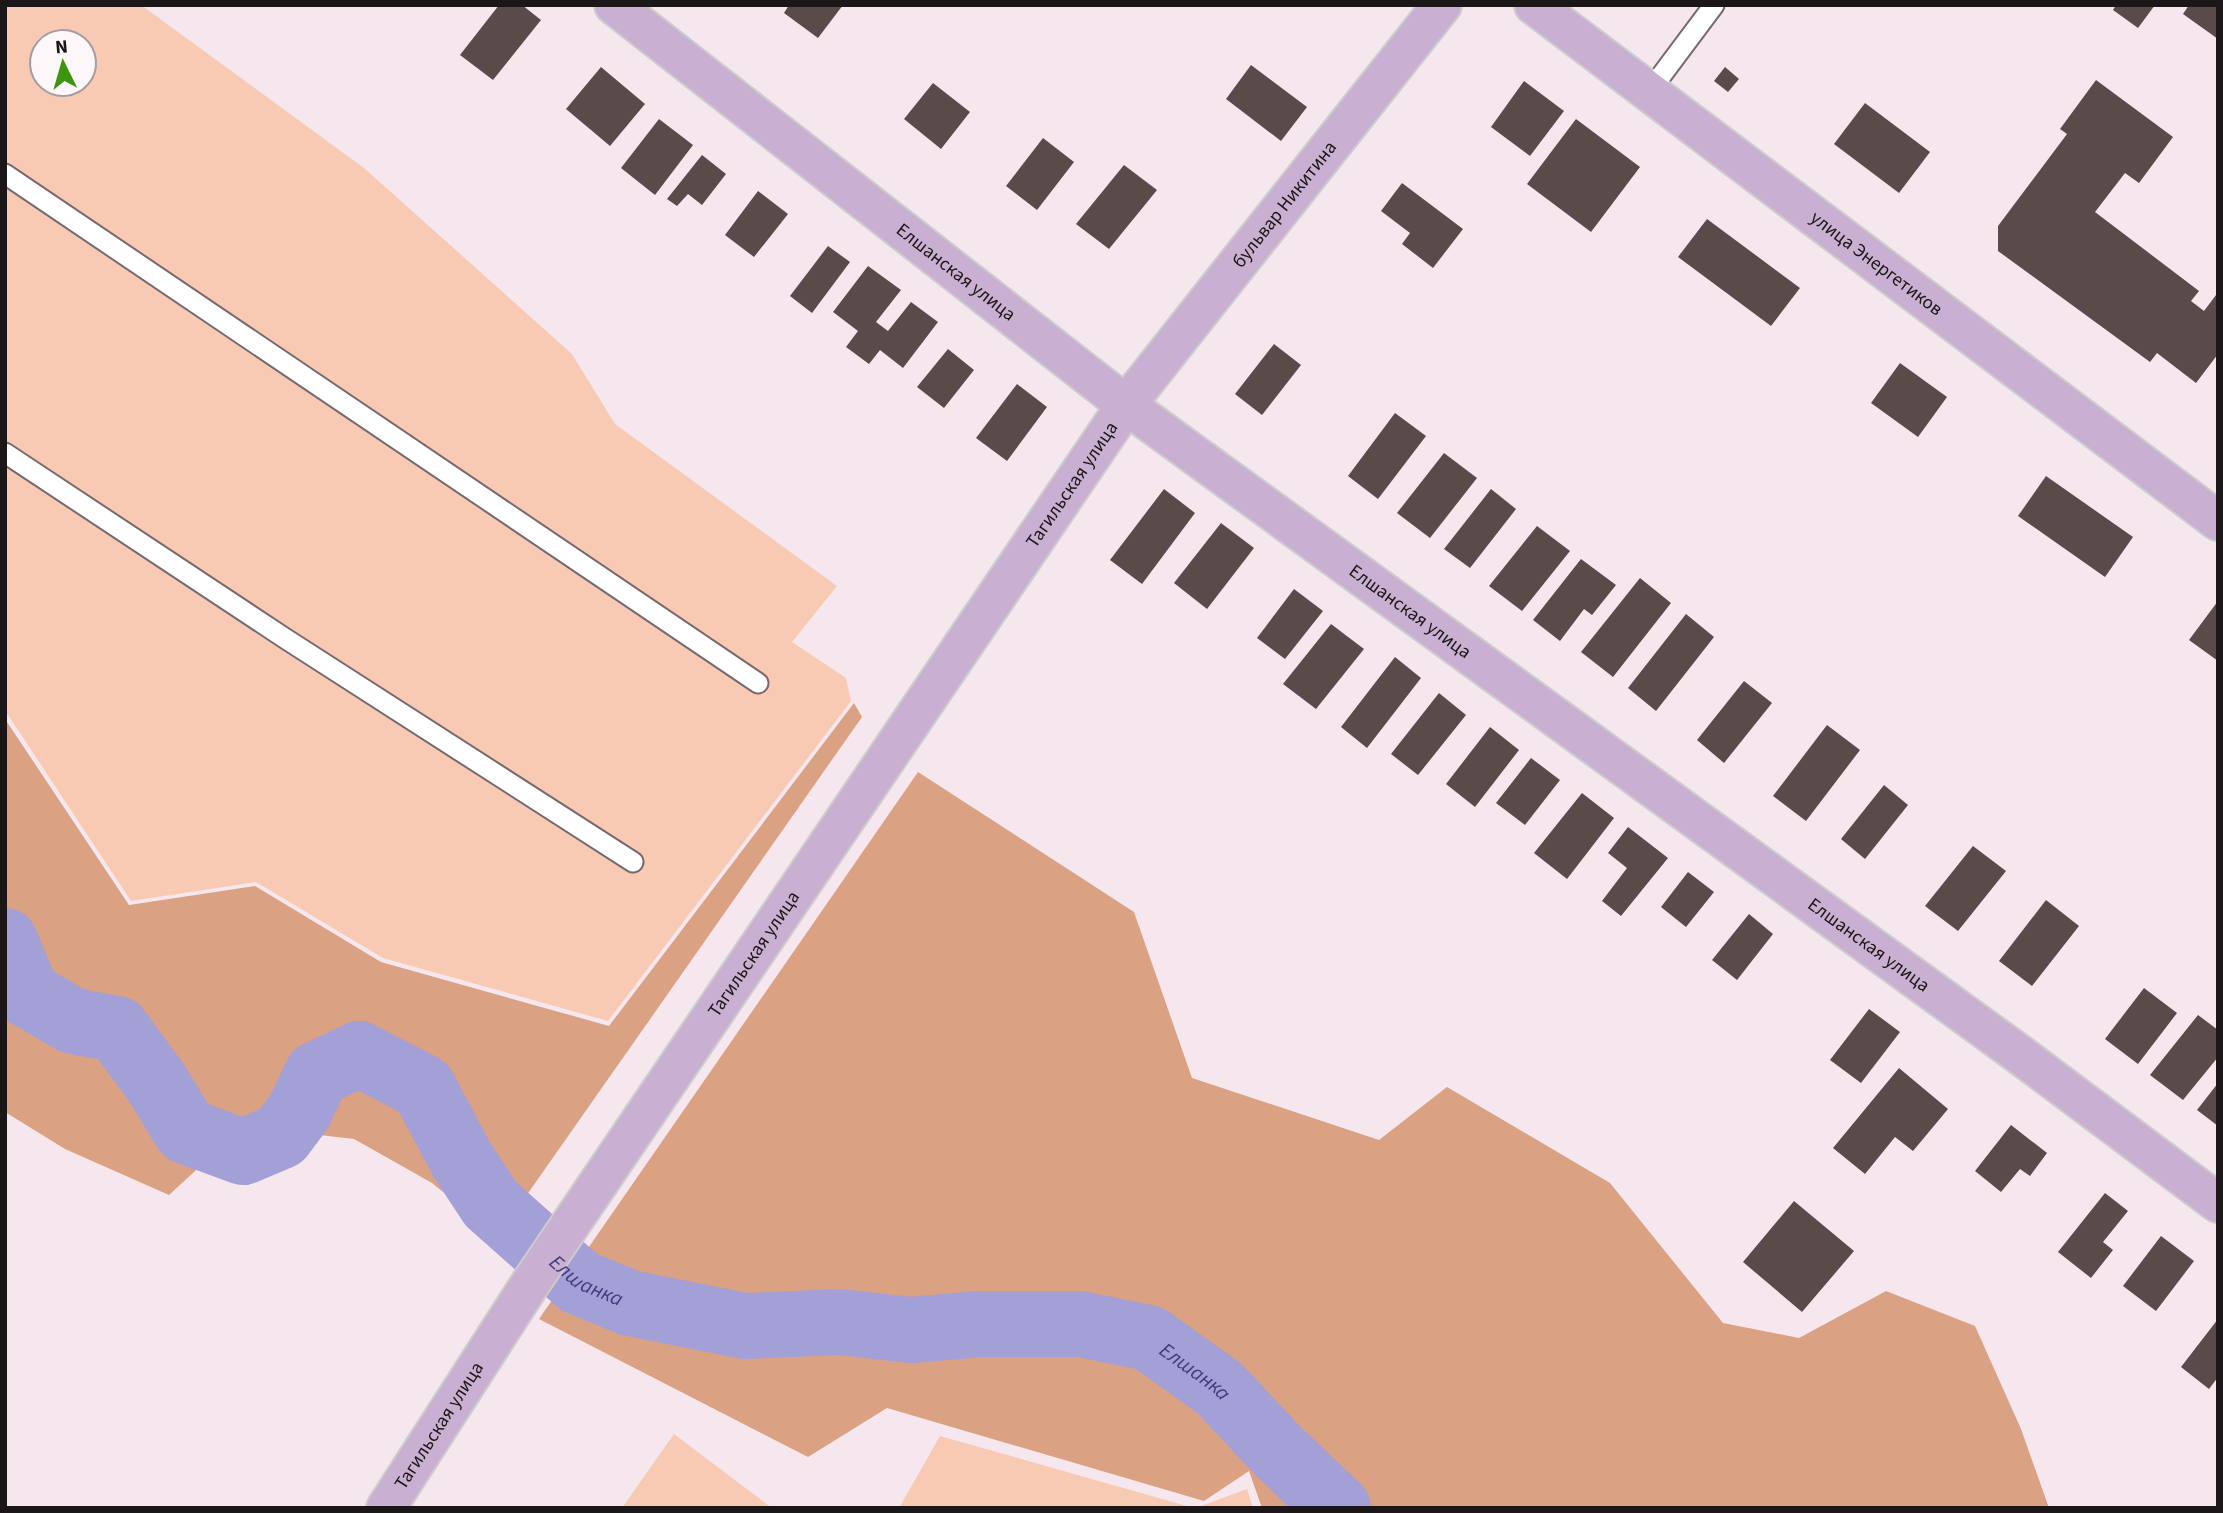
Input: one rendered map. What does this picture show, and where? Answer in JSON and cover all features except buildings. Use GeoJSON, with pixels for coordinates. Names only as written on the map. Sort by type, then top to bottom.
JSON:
{"type":"FeatureCollection","features":[{"type":"Feature","properties":{"kind":"main road","name":"Елшанская улица"},"geometry":{"type":"LineString","coordinates":[[614,5],[1126,405],[2024,1057],[2218,1203]]}},
{"type":"Feature","properties":{"kind":"main road","name":"бульвар Никитина"},"geometry":{"type":"LineString","coordinates":[[1126,405],[1442,5]]}},
{"type":"Feature","properties":{"kind":"main road","name":"улица Энергетиков"},"geometry":{"type":"LineString","coordinates":[[1534,5],[2218,521]]}},
{"type":"Feature","properties":{"kind":"main road","name":"Тагильская улица"},"geometry":{"type":"LineString","coordinates":[[386,1508],[530,1284],[1126,405]]}},
{"type":"Feature","properties":{"kind":"lane"},"geometry":{"type":"LineString","coordinates":[[1649,92],[1714,5]]}},
{"type":"Feature","properties":{"kind":"lane"},"geometry":{"type":"LineString","coordinates":[[5,174],[758,683]]}},
{"type":"Feature","properties":{"kind":"lane"},"geometry":{"type":"LineString","coordinates":[[5,453],[286,639],[633,862]]}},
{"type":"Feature","properties":{"kind":"shaded area"},"geometry":{"type":"Polygon","coordinates":[[[5,5],[141,5],[364,168],[572,354],[615,424],[837,586],[792,642],[846,678],[851,701],[608,1021],[383,958],[256,882],[131,901],[5,714],[5,5]]]}},
{"type":"Feature","properties":{"kind":"shaded area"},"geometry":{"type":"Polygon","coordinates":[[[854,703],[862,717],[498,1236],[432,1183],[354,1139],[244,1126],[169,1195],[65,1149],[5,1112],[5,719],[129,905],[255,886],[381,962],[609,1026],[854,703]]]}},
{"type":"Feature","properties":{"kind":"shaded area"},"geometry":{"type":"Polygon","coordinates":[[[918,772],[1134,912],[1192,1078],[1379,1140],[1447,1087],[1610,1183],[1723,1323],[1799,1338],[1886,1291],[1975,1326],[2021,1429],[2049,1508],[1262,1508],[1249,1471],[1204,1501],[887,1408],[808,1457],[539,1319],[918,772]]]}},
{"type":"Feature","properties":{"kind":"shaded area"},"geometry":{"type":"Polygon","coordinates":[[[674,1434],[772,1508],[622,1508],[674,1434]]]}},
{"type":"Feature","properties":{"kind":"shaded area"},"geometry":{"type":"Polygon","coordinates":[[[940,1436],[1194,1508],[899,1508],[940,1436]]]}},
{"type":"Feature","properties":{"kind":"shaded area"},"geometry":{"type":"Polygon","coordinates":[[[1247,1489],[1253,1508],[1196,1508],[1247,1489]]]}},
{"type":"Feature","properties":{"kind":"waterway","name":"Елшанка"},"geometry":{"type":"LineString","coordinates":[[5,941],[27,994],[73,1021],[117,1029],[156,1082],[186,1131],[243,1152],[281,1136],[299,1112],[317,1074],[359,1054],[423,1087],[462,1160],[491,1204],[579,1282],[630,1303],[745,1326],[840,1322],[911,1330],[980,1324],[1080,1324],[1149,1338],[1219,1388],[1278,1451],[1338,1508]]}}]}
